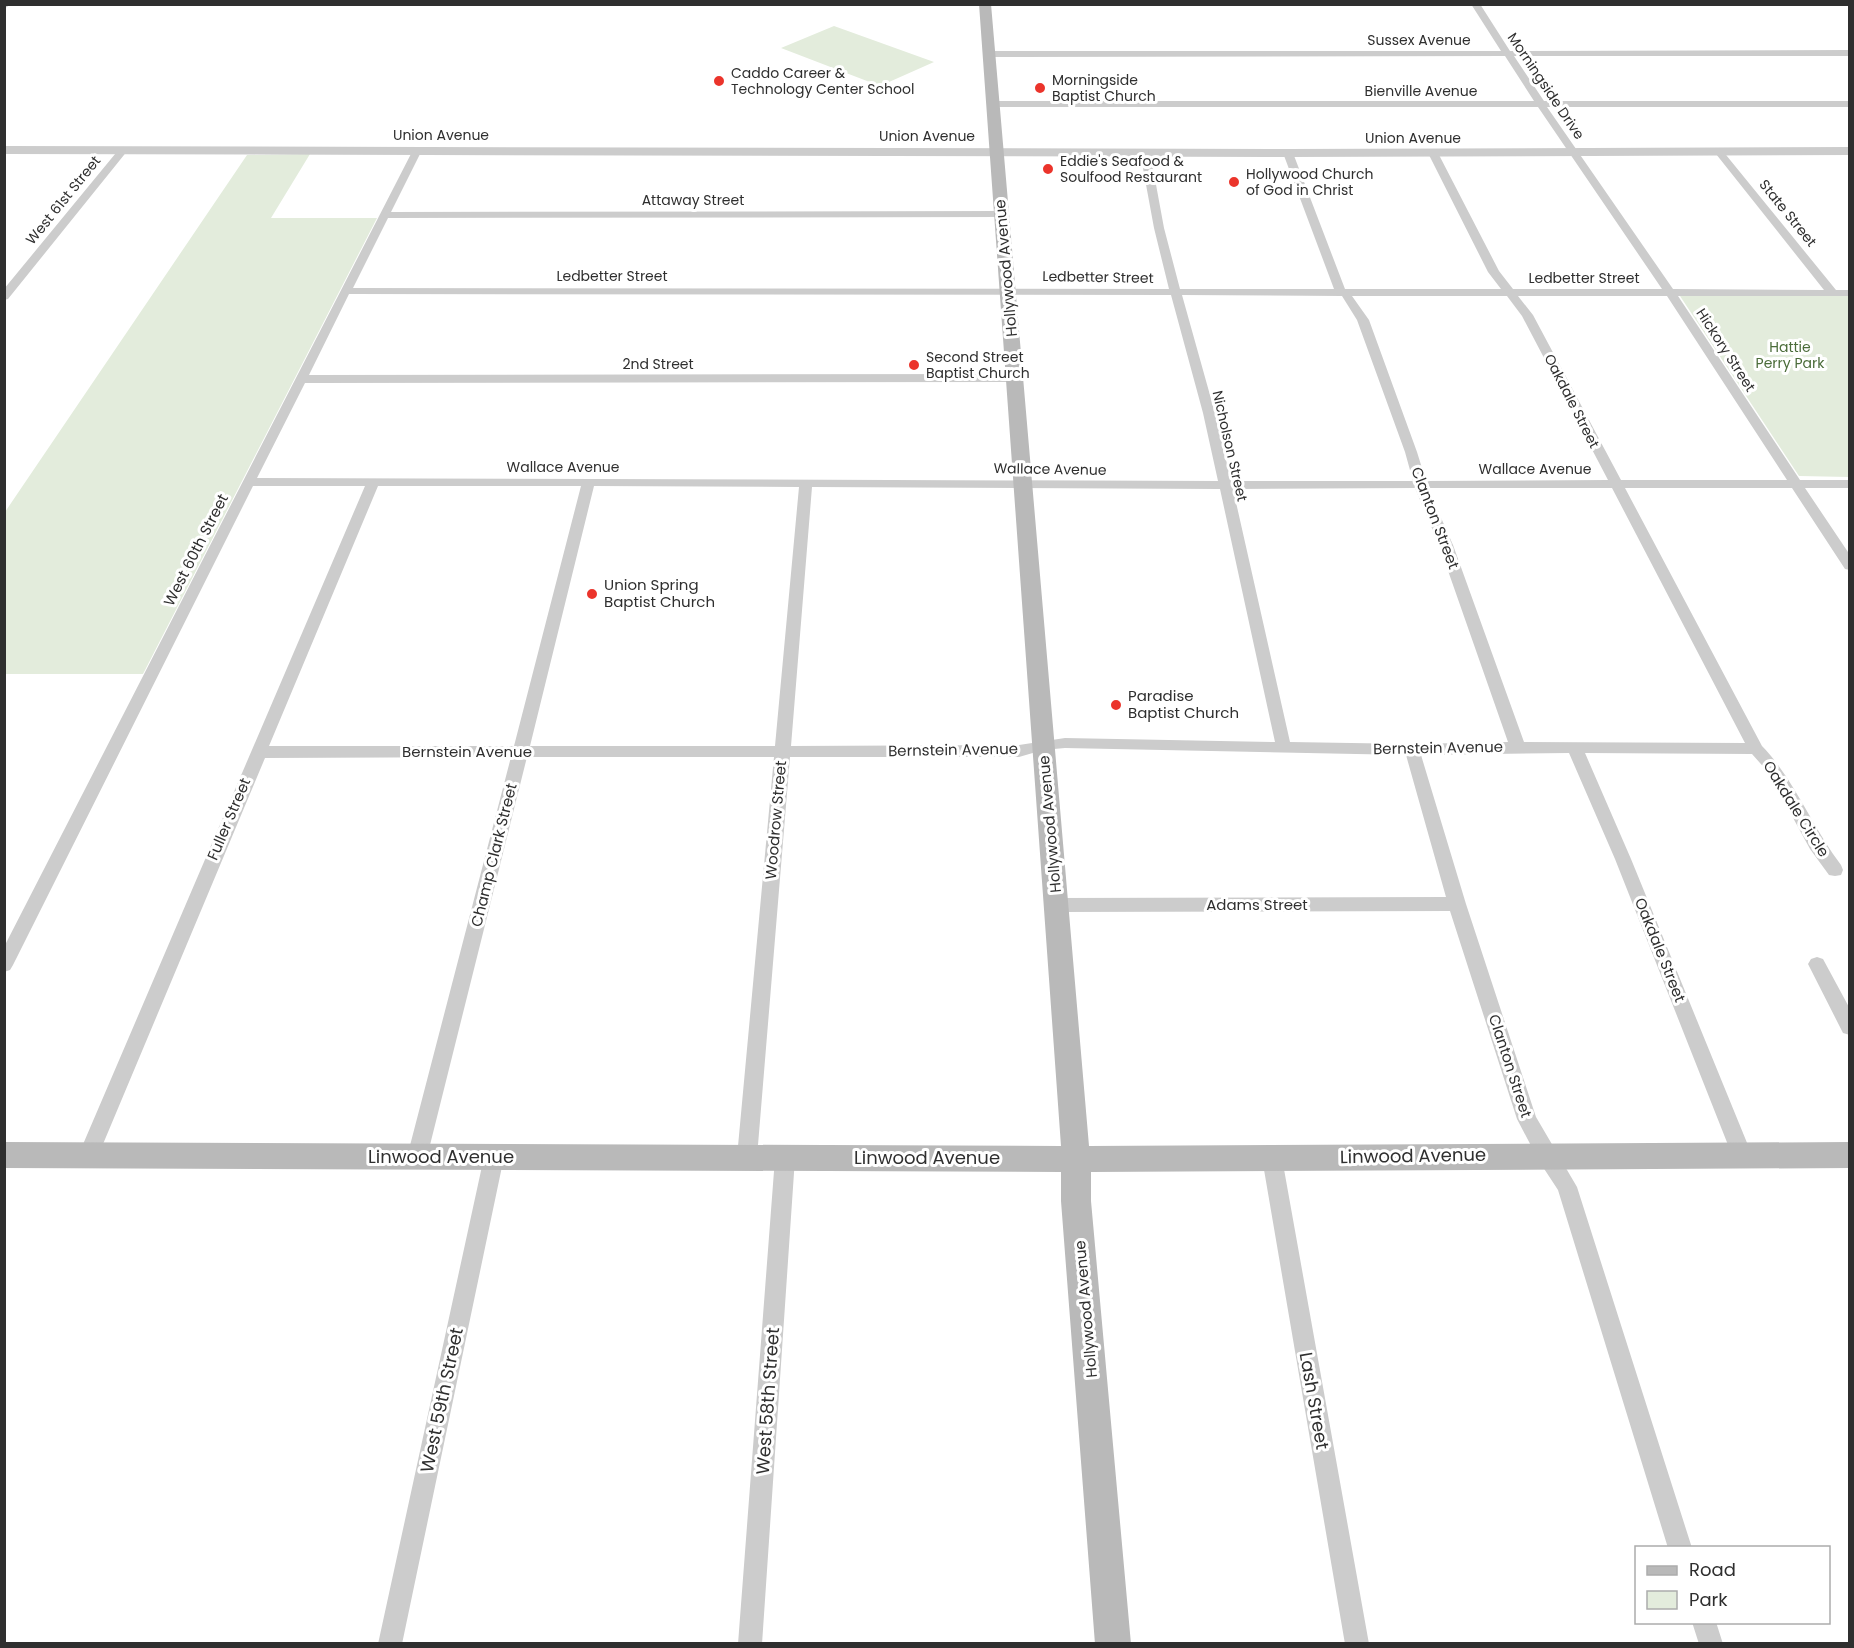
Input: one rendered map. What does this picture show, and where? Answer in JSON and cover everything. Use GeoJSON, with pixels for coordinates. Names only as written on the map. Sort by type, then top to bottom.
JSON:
{"type":"FeatureCollection","features":[{"type":"Feature","properties":{"kind":"main road","name":"Hollywood Avenue"},"geometry":{"type":"LineString","coordinates":[[985,4],[1057,905],[1076,1159],[1076,1200],[1113,1644]]}},
{"type":"Feature","properties":{"kind":"main road","name":"Linwood Avenue"},"geometry":{"type":"LineString","coordinates":[[4,1155],[1076,1159],[1546,1155],[1848,1157]]}},
{"type":"Feature","properties":{"kind":"street","name":"Morningside Drive"},"geometry":{"type":"LineString","coordinates":[[1475,4],[1576,153]]}},
{"type":"Feature","properties":{"kind":"street","name":"Sussex Avenue"},"geometry":{"type":"LineString","coordinates":[[989,54],[1850,53]]}},
{"type":"Feature","properties":{"kind":"street","name":"Bienville Avenue"},"geometry":{"type":"LineString","coordinates":[[993,104],[1850,104]]}},
{"type":"Feature","properties":{"kind":"street","name":"Union Avenue"},"geometry":{"type":"LineString","coordinates":[[4,150],[1288,153],[1850,151]]}},
{"type":"Feature","properties":{"kind":"street","name":"West 61st Street"},"geometry":{"type":"LineString","coordinates":[[4,297],[123,150]]}},
{"type":"Feature","properties":{"kind":"street","name":"West 60th Street"},"geometry":{"type":"LineString","coordinates":[[4,964],[417,150]]}},
{"type":"Feature","properties":{"kind":"street","name":"Nicholson Street"},"geometry":{"type":"LineString","coordinates":[[1145,152],[1166,265],[1177,293],[1218,452],[1284,748]]}},
{"type":"Feature","properties":{"kind":"street","name":"State Street"},"geometry":{"type":"LineString","coordinates":[[1719,152],[1833,293]]}},
{"type":"Feature","properties":{"kind":"street","name":"Clanton Street"},"geometry":{"type":"LineString","coordinates":[[1288,153],[1343,293],[1363,320],[1411,452],[1420,484],[1446,545],[1518,747]]}},
{"type":"Feature","properties":{"kind":"street","name":"Oakdale Street"},"geometry":{"type":"LineString","coordinates":[[1432,153],[1490,264],[1527,315],[1756,749]]}},
{"type":"Feature","properties":{"kind":"street","name":"Hickory Street"},"geometry":{"type":"LineString","coordinates":[[1576,153],[1850,566]]}},
{"type":"Feature","properties":{"kind":"street","name":"Attaway Street"},"geometry":{"type":"LineString","coordinates":[[385,215],[1002,214]]}},
{"type":"Feature","properties":{"kind":"street","name":"Ledbetter Street"},"geometry":{"type":"LineString","coordinates":[[346,291],[1008,290],[1177,293],[1850,293]]}},
{"type":"Feature","properties":{"kind":"street","name":"2nd Street"},"geometry":{"type":"LineString","coordinates":[[301,380],[1015,378]]}},
{"type":"Feature","properties":{"kind":"street","name":"Wallace Avenue"},"geometry":{"type":"LineString","coordinates":[[249,482],[1850,484]]}},
{"type":"Feature","properties":{"kind":"street","name":"Champ Clark Street"},"geometry":{"type":"LineString","coordinates":[[417,1157],[589,482]]}},
{"type":"Feature","properties":{"kind":"street","name":"Fuller Street"},"geometry":{"type":"LineString","coordinates":[[88,1156],[372,483]]}},
{"type":"Feature","properties":{"kind":"street","name":"Woodrow Street"},"geometry":{"type":"LineString","coordinates":[[747,1157],[806,483]]}},
{"type":"Feature","properties":{"kind":"street","name":"Bernstein Avenue"},"geometry":{"type":"LineString","coordinates":[[258,752],[1019,751],[1043,745],[1076,743],[1412,750],[1518,747],[1756,749]]}},
{"type":"Feature","properties":{"kind":"street","name":"Oakdale Street"},"geometry":{"type":"LineString","coordinates":[[1574,747],[1623,859],[1742,1155]]}},
{"type":"Feature","properties":{"kind":"street","name":"Oakdale Circle"},"geometry":{"type":"LineString","coordinates":[[1756,749],[1774,768],[1816,845],[1836,870]]}},
{"type":"Feature","properties":{"kind":"street","name":"Clanton Street"},"geometry":{"type":"LineString","coordinates":[[1412,750],[1458,904],[1527,1119],[1546,1155],[1567,1187],[1679,1546]]}},
{"type":"Feature","properties":{"kind":"street","name":"Adams Street"},"geometry":{"type":"LineString","coordinates":[[1057,905],[1458,904]]}},
{"type":"Feature","properties":{"kind":"street"},"geometry":{"type":"LineString","coordinates":[[1817,963],[1850,1028]]}},
{"type":"Feature","properties":{"kind":"street","name":"West 59th Street"},"geometry":{"type":"LineString","coordinates":[[390,1644],[494,1157]]}},
{"type":"Feature","properties":{"kind":"street","name":"West 58th Street"},"geometry":{"type":"LineString","coordinates":[[750,1644],[786,1158]]}},
{"type":"Feature","properties":{"kind":"street","name":"Lash Street"},"geometry":{"type":"LineString","coordinates":[[1272,1158],[1357,1644]]}},
{"type":"Feature","properties":{"kind":"street"},"geometry":{"type":"LineString","coordinates":[[1704,1624],[1711,1644]]}},
{"type":"Feature","properties":{"kind":"green space"},"geometry":{"type":"Polygon","coordinates":[[[834,26],[934,62],[880,86],[781,48],[834,26]]]}},
{"type":"Feature","properties":{"kind":"green space"},"geometry":{"type":"Polygon","coordinates":[[[310,154],[271,218],[377,218],[143,674],[5,674],[5,512],[247,155],[310,154]]]}},
{"type":"Feature","properties":{"kind":"green space","name":"Hattie Perry Park"},"geometry":{"type":"Polygon","coordinates":[[[1680,296],[1849,296],[1849,477],[1799,476],[1680,296]]]}},
{"type":"Feature","properties":{"kind":"place","name":"Caddo Career & Technology Center School"},"geometry":{"type":"Point","coordinates":[719,81]}},
{"type":"Feature","properties":{"kind":"place","name":"Morningside Baptist Church"},"geometry":{"type":"Point","coordinates":[1040,88]}},
{"type":"Feature","properties":{"kind":"place","name":"Eddie's Seafood & Soulfood Restaurant"},"geometry":{"type":"Point","coordinates":[1048,169]}},
{"type":"Feature","properties":{"kind":"place","name":"Hollywood Church of God in Christ"},"geometry":{"type":"Point","coordinates":[1234,182]}},
{"type":"Feature","properties":{"kind":"place","name":"Second Street Baptist Church"},"geometry":{"type":"Point","coordinates":[914,365]}},
{"type":"Feature","properties":{"kind":"place","name":"Union Spring Baptist Church"},"geometry":{"type":"Point","coordinates":[592,594]}},
{"type":"Feature","properties":{"kind":"place","name":"Paradise Baptist Church"},"geometry":{"type":"Point","coordinates":[1116,705]}}]}
